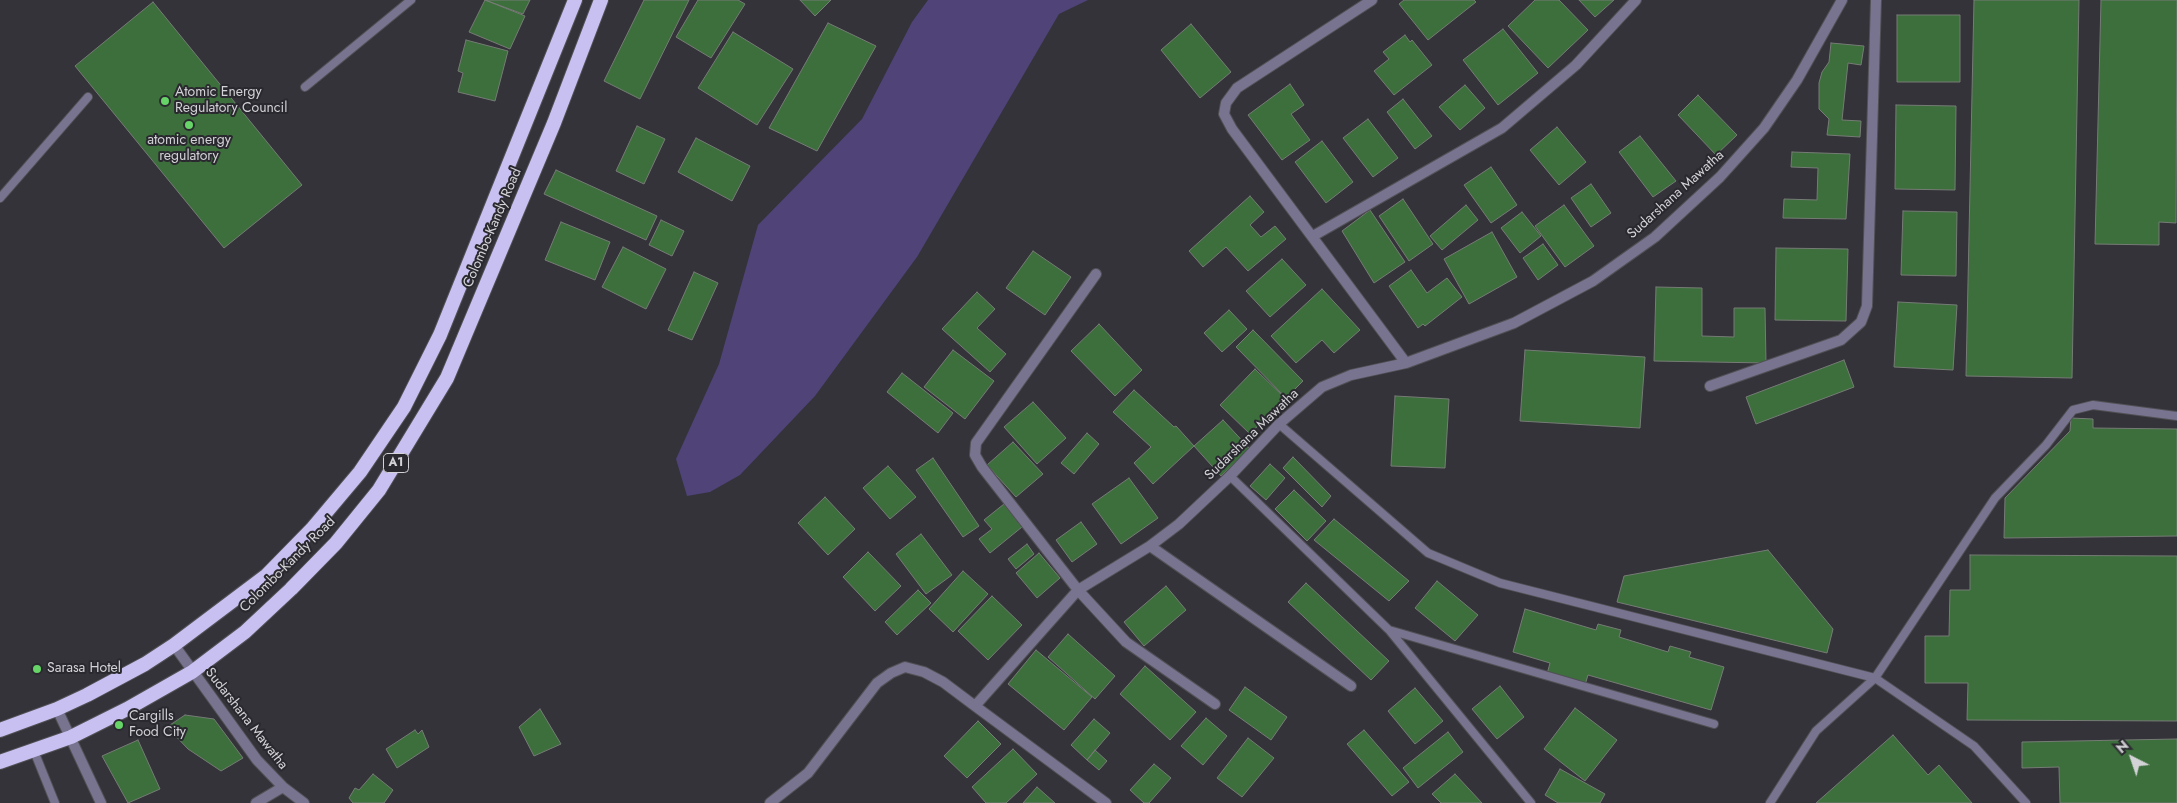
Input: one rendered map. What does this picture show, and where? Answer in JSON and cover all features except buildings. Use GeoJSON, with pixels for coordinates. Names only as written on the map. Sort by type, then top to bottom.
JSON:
{"type":"FeatureCollection","features":[{"type":"Feature","properties":{"kind":"highway","name":"Colombo-Kandy Road"},"geometry":{"type":"LineString","coordinates":[[0,730],[57,709],[145,664],[174,645],[267,574],[312,529],[360,472],[404,407],[440,335],[575,0]]}},
{"type":"Feature","properties":{"kind":"highway","name":"Colombo-Kandy Road"},"geometry":{"type":"LineString","coordinates":[[0,762],[71,738],[192,672],[245,632],[291,589],[336,543],[379,490],[447,378],[554,123],[601,0]]}},
{"type":"Feature","properties":{"kind":"street"},"geometry":{"type":"LineString","coordinates":[[1372,0],[1237,88],[1226,103],[1224,114],[1232,129],[1314,236],[1406,363]]}},
{"type":"Feature","properties":{"kind":"street"},"geometry":{"type":"LineString","coordinates":[[1314,236],[1502,128],[1576,65],[1636,0]]}},
{"type":"Feature","properties":{"kind":"street","name":"Sudarshana Mawatha"},"geometry":{"type":"LineString","coordinates":[[975,706],[1078,590],[1150,546],[1179,524],[1230,476],[1280,424],[1322,387],[1351,375],[1406,363],[1514,323],[1592,281],[1654,237],[1720,177],[1764,128],[1797,80],[1842,0]]}},
{"type":"Feature","properties":{"kind":"street"},"geometry":{"type":"LineString","coordinates":[[1710,386],[1842,340],[1861,322],[1867,306],[1876,0]]}},
{"type":"Feature","properties":{"kind":"street"},"geometry":{"type":"LineString","coordinates":[[1096,274],[976,443],[975,455],[982,467],[1078,590],[1126,642],[1215,704]]}},
{"type":"Feature","properties":{"kind":"street"},"geometry":{"type":"LineString","coordinates":[[1150,546],[1351,686]]}},
{"type":"Feature","properties":{"kind":"street","name":"Sudarshana Mawatha"},"geometry":{"type":"LineString","coordinates":[[174,645],[257,760],[283,787],[304,803]]}},
{"type":"Feature","properties":{"kind":"street"},"geometry":{"type":"LineString","coordinates":[[770,803],[808,773],[877,683],[891,673],[905,667],[924,672],[943,682],[1106,803]]}},
{"type":"Feature","properties":{"kind":"street"},"geometry":{"type":"LineString","coordinates":[[57,709],[101,803]]}},
{"type":"Feature","properties":{"kind":"street"},"geometry":{"type":"LineString","coordinates":[[256,803],[283,787]]}},
{"type":"Feature","properties":{"kind":"lane"},"geometry":{"type":"LineString","coordinates":[[305,87],[411,0]]}},
{"type":"Feature","properties":{"kind":"lane"},"geometry":{"type":"LineString","coordinates":[[0,198],[88,97]]}},
{"type":"Feature","properties":{"kind":"lane"},"geometry":{"type":"LineString","coordinates":[[1770,803],[1816,731],[1875,678],[1995,498],[2046,445],[2073,410],[2093,405],[2177,416]]}},
{"type":"Feature","properties":{"kind":"lane"},"geometry":{"type":"LineString","coordinates":[[1280,424],[1428,553],[1500,583],[1875,678],[1974,746],[2026,803]]}},
{"type":"Feature","properties":{"kind":"lane"},"geometry":{"type":"LineString","coordinates":[[1230,476],[1389,630],[1531,803]]}},
{"type":"Feature","properties":{"kind":"lane"},"geometry":{"type":"LineString","coordinates":[[1389,630],[1714,724]]}},
{"type":"Feature","properties":{"kind":"lane"},"geometry":{"type":"LineString","coordinates":[[34,751],[56,803]]}},
{"type":"Feature","properties":{"kind":"shaded area"},"geometry":{"type":"Polygon","coordinates":[[[928,0],[1088,0],[1059,14],[917,257],[815,396],[740,475],[710,492],[687,496],[676,459],[719,364],[758,225],[862,119],[912,22],[928,0]]]}},
{"type":"Feature","properties":{"kind":"place","name":"Atomic Energy Regulatory Council"},"geometry":{"type":"Point","coordinates":[165,101]}},
{"type":"Feature","properties":{"kind":"place","name":"atomic energy regulatory"},"geometry":{"type":"Point","coordinates":[189,125]}},
{"type":"Feature","properties":{"kind":"place","name":"Sarasa Hotel"},"geometry":{"type":"Point","coordinates":[37,669]}},
{"type":"Feature","properties":{"kind":"place","name":"Cargills Food City"},"geometry":{"type":"Point","coordinates":[119,725]}}]}
